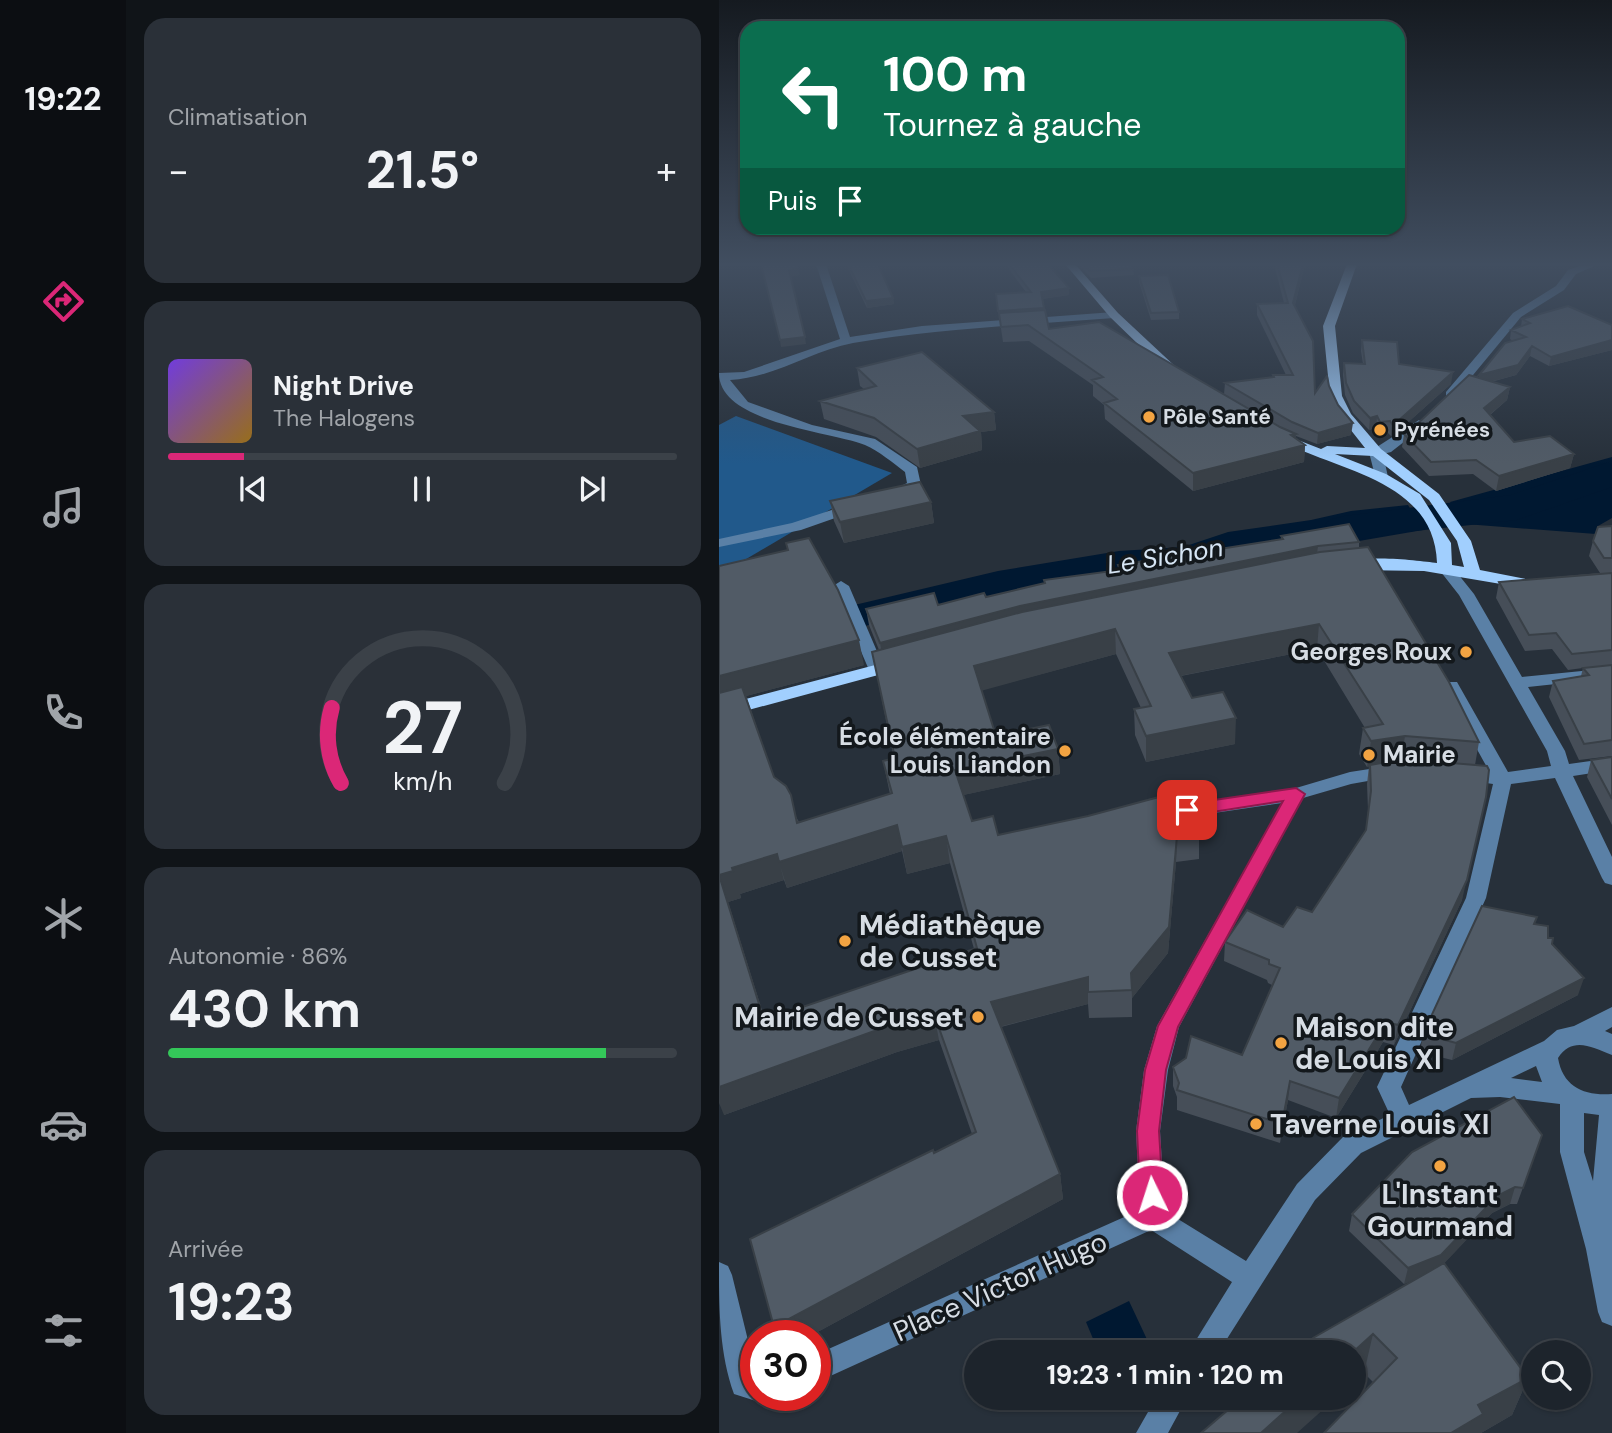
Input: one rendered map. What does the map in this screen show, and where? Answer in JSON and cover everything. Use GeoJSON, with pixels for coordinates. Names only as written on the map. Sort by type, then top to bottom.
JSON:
{"type":"FeatureCollection","features":[{"type":"Feature","properties":{"kind":"main road"},"geometry":{"type":"LineString","coordinates":[[1131,331],[1187,381]]}},
{"type":"Feature","properties":{"kind":"main road"},"geometry":{"type":"LineString","coordinates":[[1329,331],[1336,396],[1344,415],[1376,452],[1434,497],[1464,541],[1473,572]]}},
{"type":"Feature","properties":{"kind":"main road"},"geometry":{"type":"LineString","coordinates":[[1275,433],[1381,477],[1415,497],[1444,543],[1445,567]]}},
{"type":"Feature","properties":{"kind":"main road"},"geometry":{"type":"LineString","coordinates":[[1313,450],[1376,452]]}},
{"type":"Feature","properties":{"kind":"main road"},"geometry":{"type":"LineString","coordinates":[[1345,566],[1386,562],[1445,567],[1536,586],[1556,585]]}},
{"type":"Feature","properties":{"kind":"main road"},"geometry":{"type":"LineString","coordinates":[[719,712],[916,659]]}},
{"type":"Feature","properties":{"kind":"street"},"geometry":{"type":"LineString","coordinates":[[843,331],[846,341]]}},
{"type":"Feature","properties":{"kind":"street"},"geometry":{"type":"LineString","coordinates":[[720,377],[745,376],[846,341],[915,331]]}},
{"type":"Feature","properties":{"kind":"street"},"geometry":{"type":"LineString","coordinates":[[1381,477],[1376,452],[1403,438],[1458,388],[1504,331]]}},
{"type":"Feature","properties":{"kind":"street"},"geometry":{"type":"LineString","coordinates":[[720,377],[744,405],[808,428],[869,442],[912,470],[914,485],[887,495]]}},
{"type":"Feature","properties":{"kind":"street"},"geometry":{"type":"LineString","coordinates":[[719,542],[796,527],[861,504]]}},
{"type":"Feature","properties":{"kind":"street"},"geometry":{"type":"LineString","coordinates":[[1445,567],[1466,594],[1556,751],[1562,771],[1612,878]]}},
{"type":"Feature","properties":{"kind":"street"},"geometry":{"type":"LineString","coordinates":[[1466,594],[1473,572]]}},
{"type":"Feature","properties":{"kind":"street"},"geometry":{"type":"LineString","coordinates":[[841,586],[877,670]]}},
{"type":"Feature","properties":{"kind":"street"},"geometry":{"type":"LineString","coordinates":[[1517,682],[1612,673]]}},
{"type":"Feature","properties":{"kind":"street"},"geometry":{"type":"LineString","coordinates":[[1403,1118],[1389,1087],[1476,898],[1503,779],[1451,687]]}},
{"type":"Feature","properties":{"kind":"street"},"geometry":{"type":"LineString","coordinates":[[1442,772],[1503,779],[1612,764]]}},
{"type":"Feature","properties":{"kind":"street"},"geometry":{"type":"LineString","coordinates":[[1187,810],[1296,794],[1350,778],[1401,770]]}},
{"type":"Feature","properties":{"kind":"street"},"geometry":{"type":"LineString","coordinates":[[1249,1278],[1153,1217],[1148,1131],[1156,1070],[1168,1026],[1296,794]]}},
{"type":"Feature","properties":{"kind":"street"},"geometry":{"type":"LineString","coordinates":[[1579,1034],[1612,1016]]}},
{"type":"Feature","properties":{"kind":"street"},"geometry":{"type":"LineString","coordinates":[[1210,1340],[1306,1192],[1352,1145],[1550,1048],[1566,1036],[1592,1036],[1612,1045]]}},
{"type":"Feature","properties":{"kind":"street"},"geometry":{"type":"LineString","coordinates":[[1550,1048],[1547,1069],[1552,1080],[1570,1097],[1572,1152],[1599,1249],[1612,1312]]}},
{"type":"Feature","properties":{"kind":"street"},"geometry":{"type":"LineString","coordinates":[[1464,1090],[1500,1087],[1570,1097],[1586,1104],[1612,1106],[1599,1249]]}},
{"type":"Feature","properties":{"kind":"street","name":"Place Victor Hugo"},"geometry":{"type":"LineString","coordinates":[[831,1362],[1153,1217]]}},
{"type":"Feature","properties":{"kind":"street"},"geometry":{"type":"LineString","coordinates":[[719,1275],[740,1350]]}},
{"type":"Feature","properties":{"kind":"street"},"geometry":{"type":"LineString","coordinates":[[1151,1433],[1165,1410]]}},
{"type":"Feature","properties":{"kind":"shaded area"},"geometry":{"type":"Polygon","coordinates":[[[736,416],[892,473],[719,575],[719,425],[736,416]]]}},
{"type":"Feature","properties":{"kind":"water"},"geometry":{"type":"Polygon","coordinates":[[[1612,457],[1612,518],[1598,526],[1596,534],[1465,524],[1450,502],[1612,457]]]}},
{"type":"Feature","properties":{"kind":"water"},"geometry":{"type":"Polygon","coordinates":[[[1408,505],[1423,530],[1359,541],[1357,538],[936,609],[852,629],[829,611],[998,571],[1119,551],[1183,547],[1228,532],[1311,520],[1351,511],[1408,505]]]}},
{"type":"Feature","properties":{"kind":"water"},"geometry":{"type":"Polygon","coordinates":[[[1129,1301],[1147,1340],[1094,1340],[1086,1322],[1129,1301]]]}},
{"type":"Feature","properties":{"kind":"building"},"geometry":{"type":"Polygon","coordinates":[[[778,331],[804,331],[805,337],[780,340],[778,331]]]}},
{"type":"Feature","properties":{"kind":"building"},"geometry":{"type":"Polygon","coordinates":[[[1036,331],[1114,331],[1296,434],[1291,435],[1305,445],[1193,473],[1104,403],[1117,399],[1092,380],[1103,377],[1036,331]]]}},
{"type":"Feature","properties":{"kind":"building"},"geometry":{"type":"Polygon","coordinates":[[[1271,331],[1308,331],[1313,341],[1315,393],[1327,376],[1338,405],[1353,423],[1318,433],[1292,422],[1225,383],[1274,377],[1273,375],[1293,375],[1271,331]]]}},
{"type":"Feature","properties":{"kind":"building"},"geometry":{"type":"Polygon","coordinates":[[[1513,331],[1612,331],[1612,340],[1551,357],[1532,346],[1518,365],[1479,375],[1505,343],[1526,337],[1513,331]]]}},
{"type":"Feature","properties":{"kind":"building"},"geometry":{"type":"Polygon","coordinates":[[[1362,340],[1397,342],[1399,364],[1453,372],[1398,421],[1392,424],[1390,421],[1380,422],[1377,416],[1370,418],[1354,401],[1346,383],[1344,363],[1365,364],[1362,340]]]}},
{"type":"Feature","properties":{"kind":"building"},"geometry":{"type":"Polygon","coordinates":[[[922,352],[994,412],[963,416],[980,431],[917,449],[874,418],[820,401],[876,386],[857,368],[922,352]]]}},
{"type":"Feature","properties":{"kind":"building"},"geometry":{"type":"Polygon","coordinates":[[[1469,375],[1510,387],[1484,408],[1514,442],[1550,436],[1574,454],[1499,476],[1476,460],[1431,462],[1404,434],[1469,375]]]}},
{"type":"Feature","properties":{"kind":"building"},"geometry":{"type":"Polygon","coordinates":[[[920,482],[931,502],[840,522],[830,501],[920,482]]]}},
{"type":"Feature","properties":{"kind":"building"},"geometry":{"type":"Polygon","coordinates":[[[1349,524],[1359,542],[1318,546],[1020,606],[880,643],[866,609],[934,593],[938,605],[984,593],[986,597],[1045,583],[1044,580],[1120,570],[1118,565],[1283,539],[1281,536],[1349,524]]]}},
{"type":"Feature","properties":{"kind":"building"},"geometry":{"type":"Polygon","coordinates":[[[1612,526],[1612,558],[1604,558],[1593,541],[1598,527],[1612,526]]]}},
{"type":"Feature","properties":{"kind":"building"},"geometry":{"type":"Polygon","coordinates":[[[809,538],[838,590],[859,640],[719,676],[719,566],[788,550],[786,543],[809,538]]]}},
{"type":"Feature","properties":{"kind":"building"},"geometry":{"type":"Polygon","coordinates":[[[1368,547],[1449,682],[1479,742],[1405,736],[1371,741],[1363,728],[1383,724],[1319,624],[1169,653],[1192,698],[1223,692],[1236,718],[1146,736],[1134,709],[1151,706],[1115,629],[974,666],[996,736],[1049,725],[1058,749],[955,770],[972,821],[993,816],[998,835],[1088,816],[1174,793],[1199,833],[1177,836],[1169,927],[1131,973],[1132,990],[1088,992],[1088,977],[991,1002],[1060,1174],[787,1320],[772,1320],[750,1239],[933,1150],[934,1153],[976,1132],[934,1014],[891,1025],[719,1087],[719,875],[719,693],[742,687],[774,777],[786,786],[791,795],[797,823],[892,793],[883,761],[895,758],[872,652],[1022,612],[1320,552],[1368,547]],[[897,825],[779,862],[777,854],[732,868],[733,871],[719,875],[764,1020],[977,948],[946,836],[902,847],[897,825]]]}},
{"type":"Feature","properties":{"kind":"building"},"geometry":{"type":"Polygon","coordinates":[[[1612,573],[1612,650],[1572,654],[1556,633],[1529,635],[1499,582],[1612,573]]]}},
{"type":"Feature","properties":{"kind":"building"},"geometry":{"type":"Polygon","coordinates":[[[1612,665],[1612,740],[1584,744],[1553,681],[1589,675],[1583,668],[1612,665]]]}},
{"type":"Feature","properties":{"kind":"building"},"geometry":{"type":"Polygon","coordinates":[[[1612,757],[1612,799],[1591,760],[1612,757]]]}},
{"type":"Feature","properties":{"kind":"building"},"geometry":{"type":"Polygon","coordinates":[[[1404,759],[1487,766],[1489,770],[1486,797],[1467,880],[1398,1025],[1386,1022],[1339,1098],[1290,1081],[1282,1124],[1177,1090],[1179,1083],[1173,1067],[1186,1058],[1191,1036],[1242,1055],[1280,968],[1269,964],[1269,960],[1225,942],[1247,910],[1283,927],[1297,907],[1312,912],[1366,830],[1371,791],[1370,765],[1404,759]]]}},
{"type":"Feature","properties":{"kind":"building"},"geometry":{"type":"Polygon","coordinates":[[[1482,906],[1537,917],[1534,924],[1548,926],[1548,938],[1553,938],[1552,944],[1584,978],[1456,1043],[1423,1034],[1482,906]]]}},
{"type":"Feature","properties":{"kind":"building"},"geometry":{"type":"Polygon","coordinates":[[[1514,1097],[1542,1135],[1523,1188],[1515,1187],[1497,1196],[1441,1255],[1408,1268],[1352,1214],[1412,1152],[1514,1097]]]}},
{"type":"Feature","properties":{"kind":"building"},"geometry":{"type":"Polygon","coordinates":[[[1444,1263],[1521,1368],[1521,1382],[1478,1405],[1483,1414],[1451,1433],[1324,1433],[1346,1410],[1366,1410],[1366,1390],[1397,1358],[1373,1334],[1366,1340],[1311,1340],[1444,1263]]]}},
{"type":"Feature","properties":{"kind":"building"},"geometry":{"type":"Polygon","coordinates":[[[1228,1410],[1287,1410],[1261,1433],[1201,1433],[1228,1410]]]}},
{"type":"Feature","properties":{"kind":"waterway","name":"Le Sichon"},"geometry":{"type":"LineString","coordinates":[[1344,529],[1517,507],[1612,473]]}},
{"type":"Feature","properties":{"kind":"place","name":"Pôle Santé"},"geometry":{"type":"Point","coordinates":[1149,417]}},
{"type":"Feature","properties":{"kind":"place","name":"Pyrénées"},"geometry":{"type":"Point","coordinates":[1380,430]}},
{"type":"Feature","properties":{"kind":"place","name":"Georges Roux"},"geometry":{"type":"Point","coordinates":[1466,652]}},
{"type":"Feature","properties":{"kind":"place","name":"École élémentaire Louis Liandon"},"geometry":{"type":"Point","coordinates":[1065,751]}},
{"type":"Feature","properties":{"kind":"place","name":"Mairie"},"geometry":{"type":"Point","coordinates":[1369,755]}},
{"type":"Feature","properties":{"kind":"place","name":"Médiathèque de Cusset"},"geometry":{"type":"Point","coordinates":[845,941]}},
{"type":"Feature","properties":{"kind":"place","name":"Mairie de Cusset"},"geometry":{"type":"Point","coordinates":[978,1017]}},
{"type":"Feature","properties":{"kind":"place","name":"Maison dite de Louis XI"},"geometry":{"type":"Point","coordinates":[1281,1043]}},
{"type":"Feature","properties":{"kind":"place","name":"Taverne Louis XI"},"geometry":{"type":"Point","coordinates":[1256,1124]}},
{"type":"Feature","properties":{"kind":"place","name":"L'Instant Gourmand"},"geometry":{"type":"Point","coordinates":[1440,1166]}},
{"type":"Feature","properties":{"kind":"route"},"geometry":{"type":"LineString","coordinates":[[1152,1195],[1148,1131],[1156,1070],[1168,1026],[1296,794],[1187,810]]}}]}
